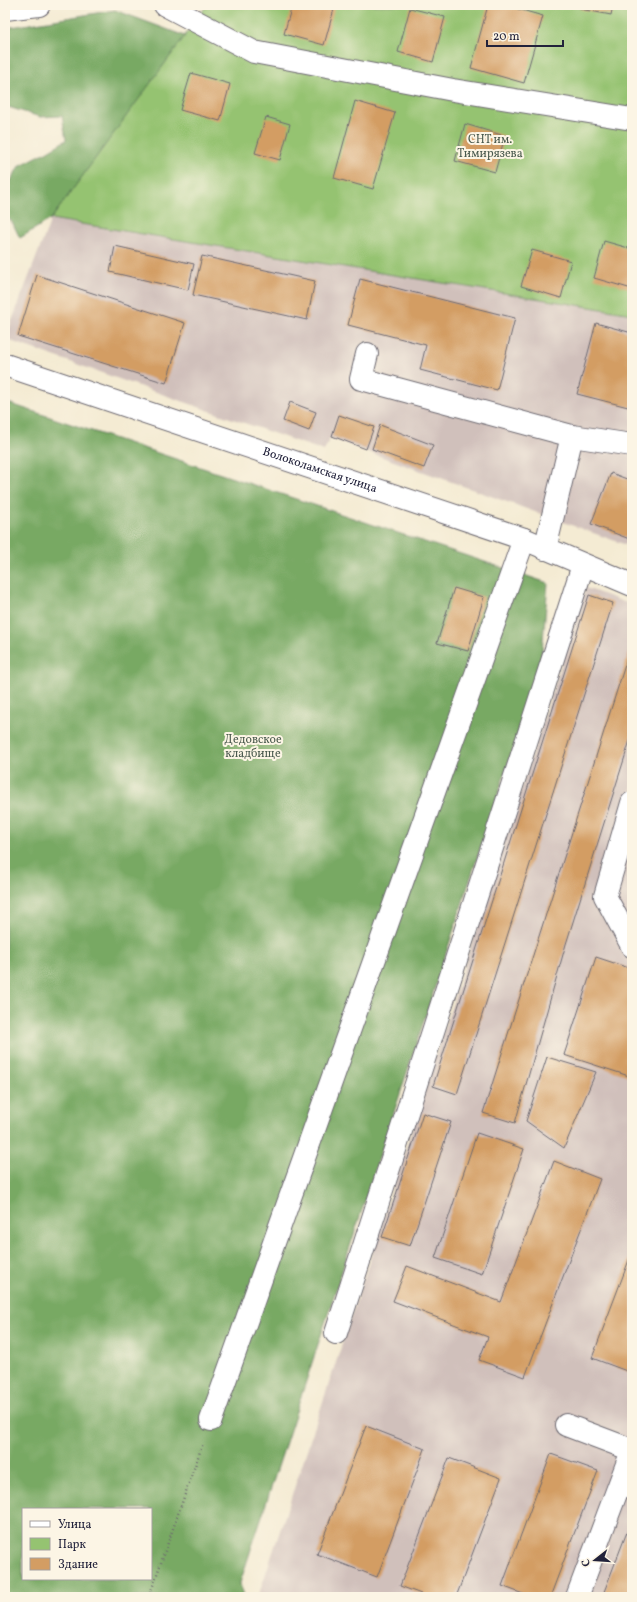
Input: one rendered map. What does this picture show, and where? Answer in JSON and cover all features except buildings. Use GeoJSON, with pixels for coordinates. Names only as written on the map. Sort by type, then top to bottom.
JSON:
{"type":"FeatureCollection","features":[{"type":"Feature","properties":{"kind":"street"},"geometry":{"type":"LineString","coordinates":[[5,10],[39,5]]}},
{"type":"Feature","properties":{"kind":"street"},"geometry":{"type":"LineString","coordinates":[[165,5],[254,52],[453,90],[632,119]]}},
{"type":"Feature","properties":{"kind":"street"},"geometry":{"type":"LineString","coordinates":[[367,354],[361,379],[572,436],[632,445]]}},
{"type":"Feature","properties":{"kind":"street","name":"Волоколамская улица"},"geometry":{"type":"LineString","coordinates":[[5,365],[524,539],[632,585]]}},
{"type":"Feature","properties":{"kind":"street"},"geometry":{"type":"LineString","coordinates":[[545,549],[572,436]]}},
{"type":"Feature","properties":{"kind":"street"},"geometry":{"type":"LineString","coordinates":[[211,1420],[524,539]]}},
{"type":"Feature","properties":{"kind":"street"},"geometry":{"type":"LineString","coordinates":[[336,1333],[583,565]]}},
{"type":"Feature","properties":{"kind":"street"},"geometry":{"type":"LineString","coordinates":[[632,803],[605,896],[632,946]]}},
{"type":"Feature","properties":{"kind":"street"},"geometry":{"type":"LineString","coordinates":[[566,1425],[632,1451],[577,1597]]}},
{"type":"Feature","properties":{"kind":"path"},"geometry":{"type":"LineString","coordinates":[[149,1597],[211,1420]]}},
{"type":"Feature","properties":{"kind":"shaded area"},"geometry":{"type":"Polygon","coordinates":[[[51,219],[632,314],[632,547],[330,438],[324,451],[5,339],[51,219]]]}},
{"type":"Feature","properties":{"kind":"shaded area"},"geometry":{"type":"Polygon","coordinates":[[[586,588],[632,605],[632,1597],[258,1597],[375,1245],[586,588]]]}},
{"type":"Feature","properties":{"kind":"green space","name":"СНТ им. Тимирязева"},"geometry":{"type":"Polygon","coordinates":[[[207,5],[632,5],[632,314],[51,219],[207,5]]]}},
{"type":"Feature","properties":{"kind":"green space"},"geometry":{"type":"Polygon","coordinates":[[[115,10],[185,36],[51,219],[20,238],[12,222],[5,216],[5,191],[19,166],[66,140],[62,116],[40,117],[5,106],[5,28],[115,10]]]}},
{"type":"Feature","properties":{"kind":"green space","name":"Дедовское кладбище"},"geometry":{"type":"Polygon","coordinates":[[[5,402],[548,583],[541,663],[240,1583],[243,1597],[5,1597],[5,402]]]}}]}
